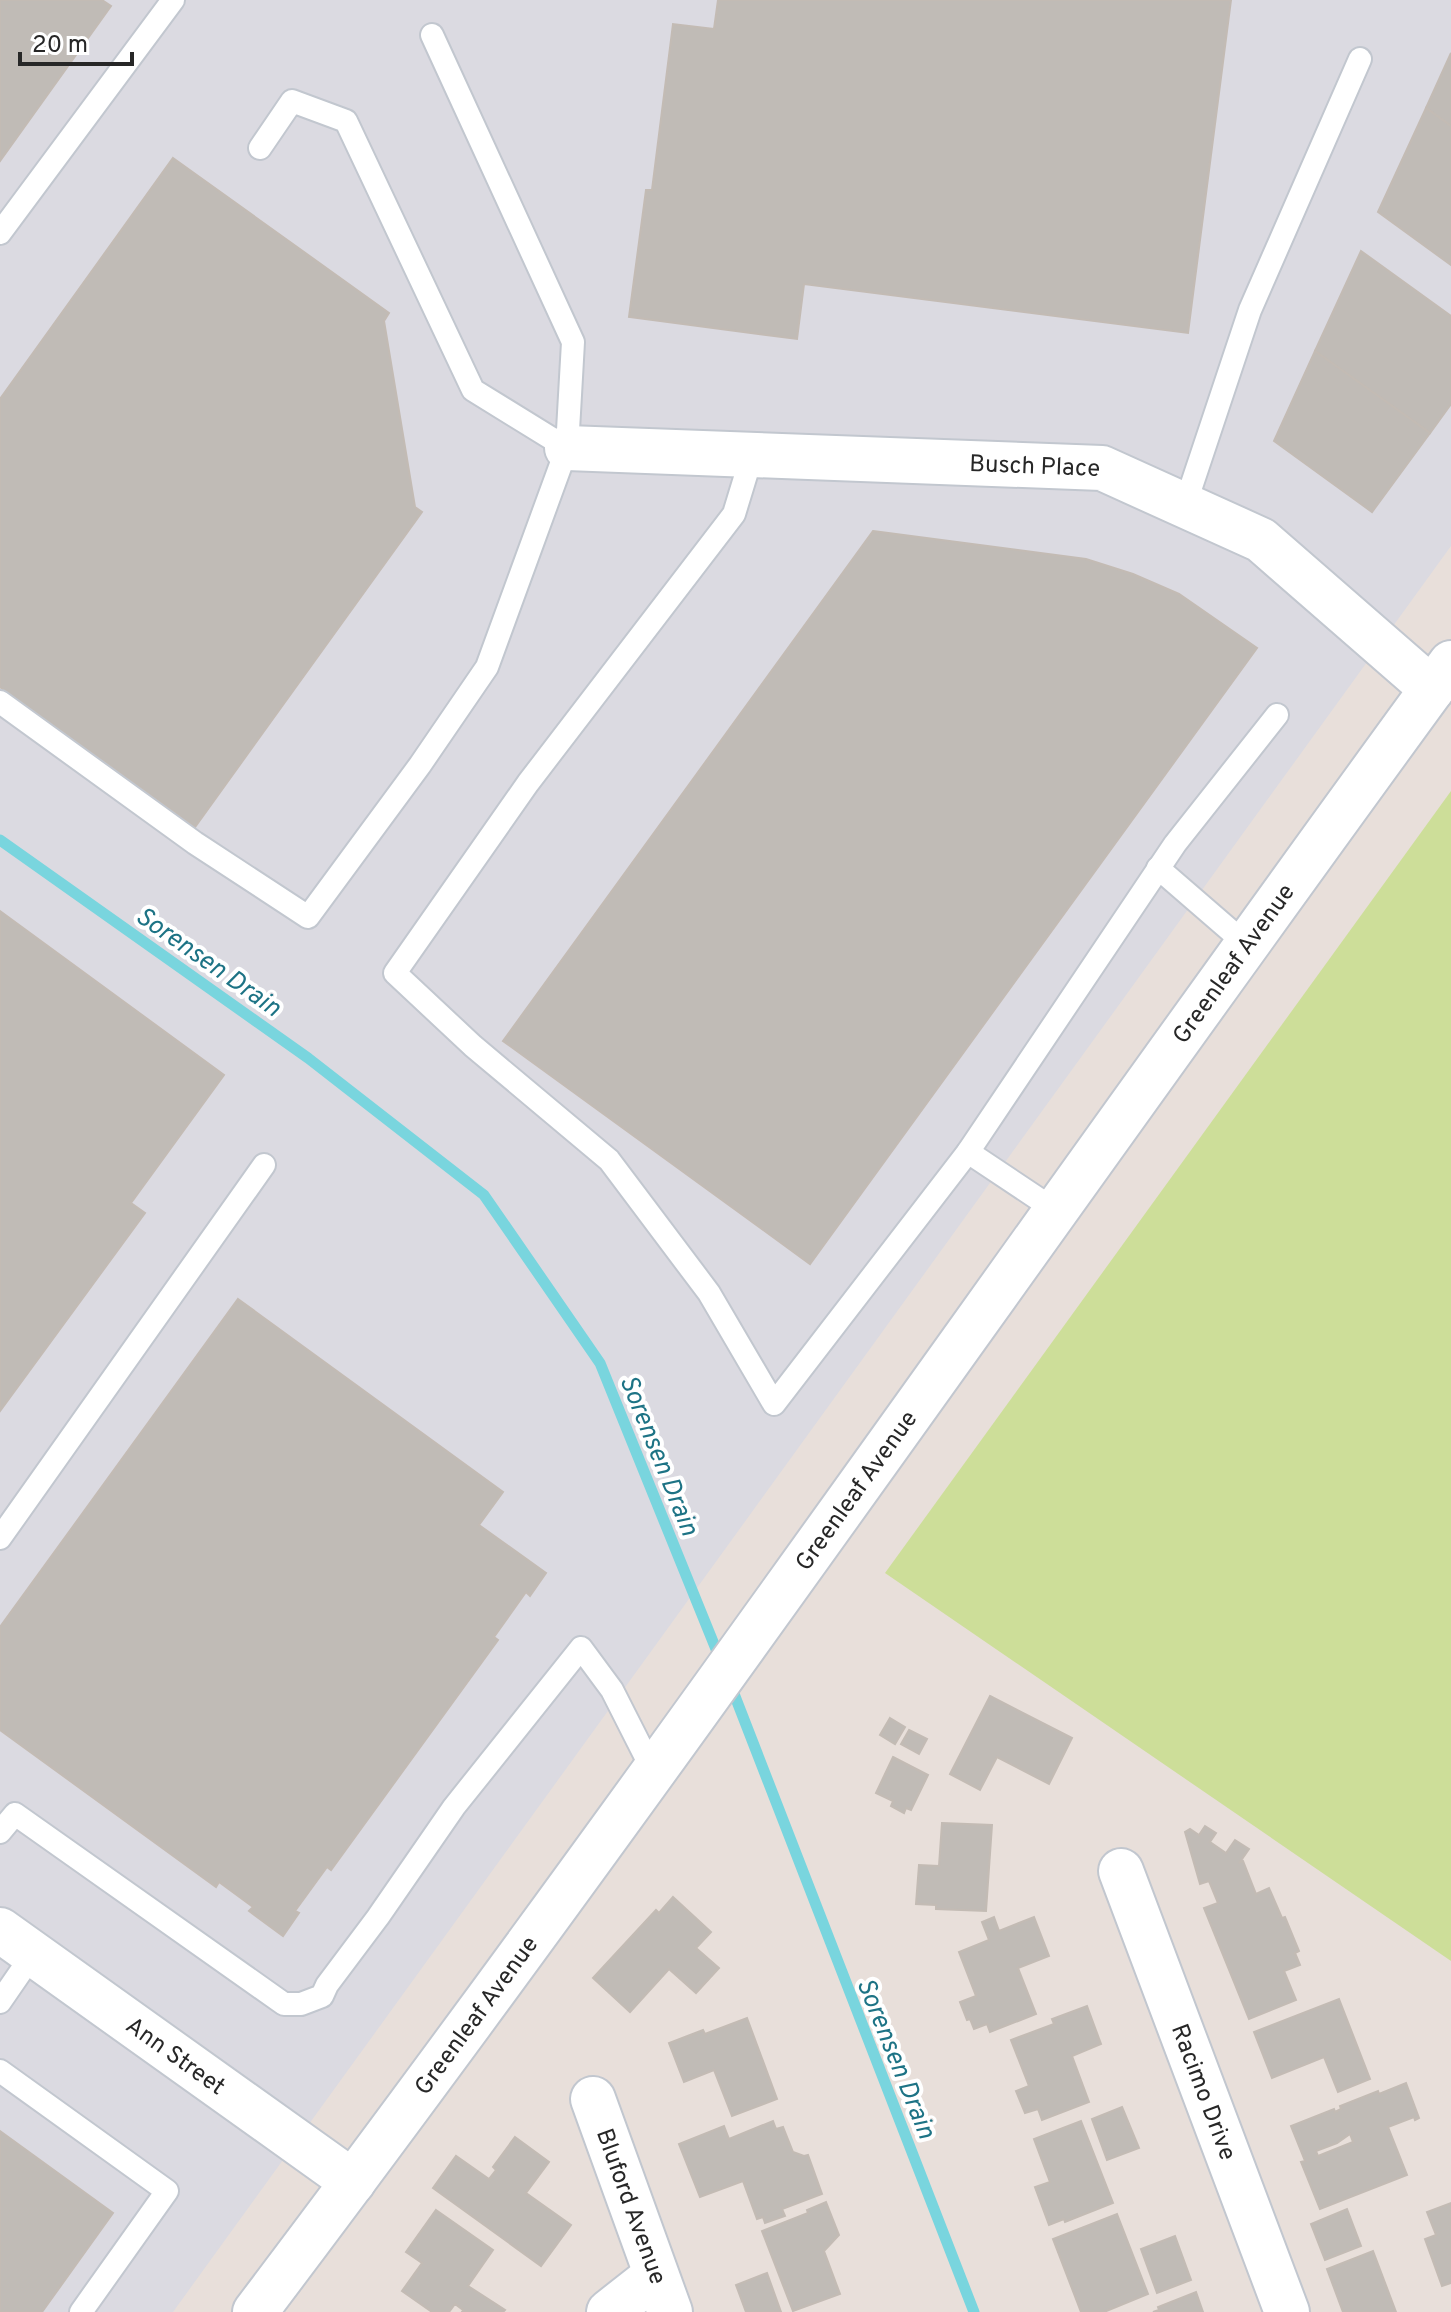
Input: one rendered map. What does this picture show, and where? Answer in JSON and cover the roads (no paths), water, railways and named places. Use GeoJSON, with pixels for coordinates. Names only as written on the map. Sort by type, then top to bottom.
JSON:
{"type":"FeatureCollection","features":[{"type":"Feature","properties":{"kind":"street","name":"Busch Place"},"geometry":{"type":"LineString","coordinates":[[567,448],[1102,468],[1261,540],[1442,676]]}},
{"type":"Feature","properties":{"kind":"street","name":"Greenleaf Avenue"},"geometry":{"type":"LineString","coordinates":[[255,2312],[661,1760],[1442,676]]}},
{"type":"Feature","properties":{"kind":"street","name":"Racimo Drive"},"geometry":{"type":"LineString","coordinates":[[1121,1871],[1287,2312]]}},
{"type":"Feature","properties":{"kind":"street","name":"Ann Street"},"geometry":{"type":"LineString","coordinates":[[16,1942],[353,2182]]}},
{"type":"Feature","properties":{"kind":"street","name":"Bluford Avenue"},"geometry":{"type":"LineString","coordinates":[[593,2099],[663,2294]]}},
{"type":"Feature","properties":{"kind":"street"},"geometry":{"type":"LineString","coordinates":[[609,2312],[663,2294]]}},
{"type":"Feature","properties":{"kind":"lane"},"geometry":{"type":"LineString","coordinates":[[0,233],[173,0]]}},
{"type":"Feature","properties":{"kind":"lane"},"geometry":{"type":"LineString","coordinates":[[0,702],[195,843],[308,917],[420,765],[487,667],[567,448],[573,342],[432,35]]}},
{"type":"Feature","properties":{"kind":"lane"},"geometry":{"type":"LineString","coordinates":[[1185,505],[1250,310],[1360,59]]}},
{"type":"Feature","properties":{"kind":"lane"},"geometry":{"type":"LineString","coordinates":[[260,148],[292,101],[346,121],[473,390],[567,448]]}},
{"type":"Feature","properties":{"kind":"lane"},"geometry":{"type":"LineString","coordinates":[[752,455],[734,514],[528,783],[395,973],[473,1046],[609,1160],[709,1293],[774,1404],[968,1152],[1158,868],[1277,715]]}},
{"type":"Feature","properties":{"kind":"lane"},"geometry":{"type":"LineString","coordinates":[[1158,868],[1247,945]]}},
{"type":"Feature","properties":{"kind":"lane"},"geometry":{"type":"LineString","coordinates":[[968,1152],[1055,1210]]}},
{"type":"Feature","properties":{"kind":"lane"},"geometry":{"type":"LineString","coordinates":[[0,1538],[264,1165]]}},
{"type":"Feature","properties":{"kind":"lane"},"geometry":{"type":"LineString","coordinates":[[0,1832],[15,1814],[284,2004],[301,2004],[322,1996],[454,1807],[581,1648],[661,1760]]}},
{"type":"Feature","properties":{"kind":"lane"},"geometry":{"type":"LineString","coordinates":[[0,2002],[16,1942]]}},
{"type":"Feature","properties":{"kind":"lane"},"geometry":{"type":"LineString","coordinates":[[0,2071],[167,2191],[81,2312]]}},
{"type":"Feature","properties":{"kind":"waterway","name":"Sorensen Drain"},"geometry":{"type":"LineString","coordinates":[[0,840],[308,1058],[484,1195],[600,1363],[720,1659]]}},
{"type":"Feature","properties":{"kind":"waterway","name":"Sorensen Drain"},"geometry":{"type":"LineString","coordinates":[[731,1686],[974,2312]]}}]}
